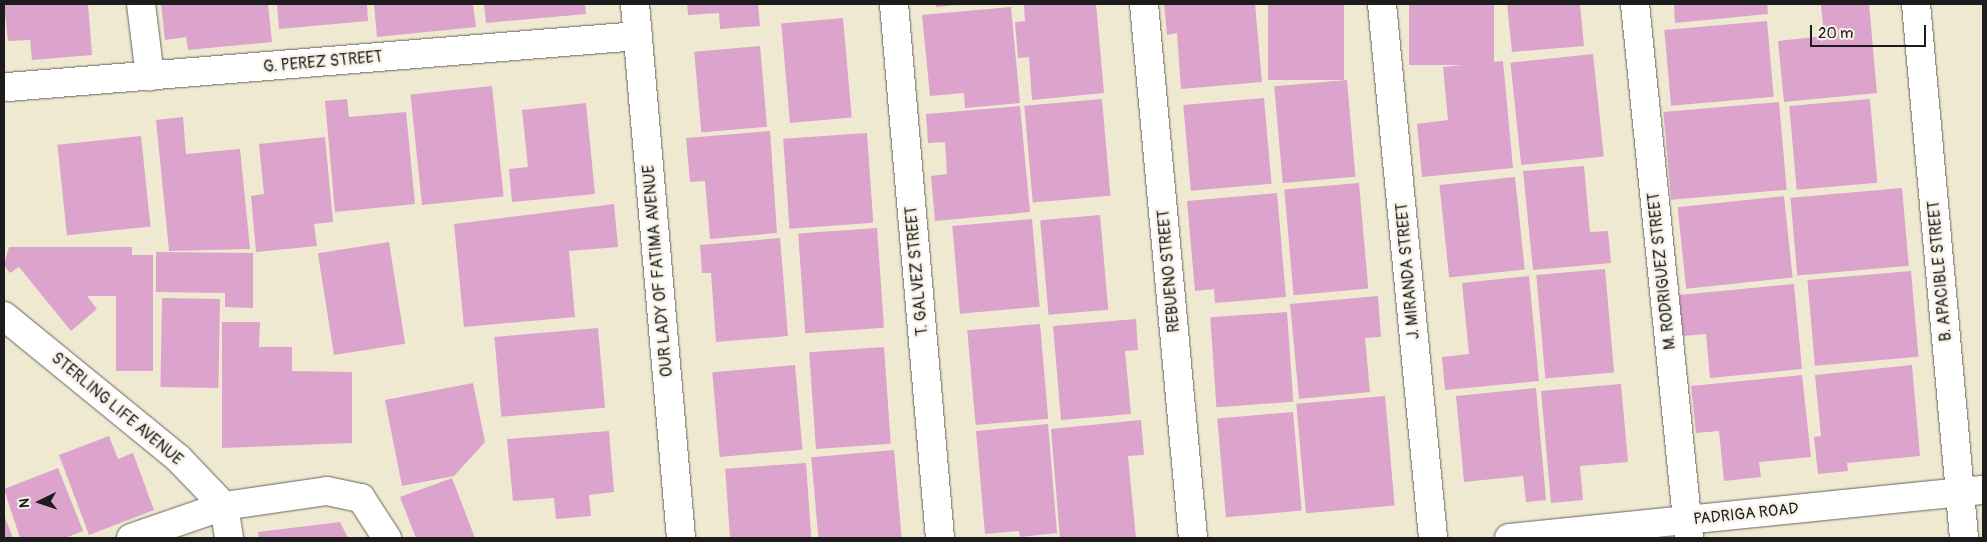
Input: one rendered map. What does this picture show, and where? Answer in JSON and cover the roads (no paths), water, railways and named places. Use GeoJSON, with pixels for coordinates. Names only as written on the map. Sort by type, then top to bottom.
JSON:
{"type":"FeatureCollection","features":[{"type":"Feature","properties":{"kind":"street"},"geometry":{"type":"LineString","coordinates":[[141,4],[150,76]]}},
{"type":"Feature","properties":{"kind":"street","name":"OUR LADY OF FATIMA AVENUE"},"geometry":{"type":"LineString","coordinates":[[635,4],[681,538]]}},
{"type":"Feature","properties":{"kind":"street","name":"T. GALVEZ STREET"},"geometry":{"type":"LineString","coordinates":[[894,4],[940,538]]}},
{"type":"Feature","properties":{"kind":"street","name":"REBUENO STREET"},"geometry":{"type":"LineString","coordinates":[[1144,4],[1193,538]]}},
{"type":"Feature","properties":{"kind":"street","name":"J. MIRANDA STREET"},"geometry":{"type":"LineString","coordinates":[[1382,4],[1433,538]]}},
{"type":"Feature","properties":{"kind":"street","name":"M. RODRIGUEZ STREET"},"geometry":{"type":"LineString","coordinates":[[1636,4],[1688,529]]}},
{"type":"Feature","properties":{"kind":"street","name":"B. APACIBLE STREET"},"geometry":{"type":"LineString","coordinates":[[1916,4],[1971,491],[1964,538]]}},
{"type":"Feature","properties":{"kind":"street","name":"G. PEREZ STREET"},"geometry":{"type":"LineString","coordinates":[[8,88],[638,36]]}},
{"type":"Feature","properties":{"kind":"street","name":"STERLING LIFE AVENUE"},"geometry":{"type":"LineString","coordinates":[[4,316],[162,442],[224,506]]}},
{"type":"Feature","properties":{"kind":"street"},"geometry":{"type":"LineString","coordinates":[[131,538],[224,506],[327,490],[361,498],[387,538]]}},
{"type":"Feature","properties":{"kind":"street","name":"PADRIGA ROAD"},"geometry":{"type":"LineString","coordinates":[[1509,538],[1688,529],[1971,491]]}},
{"type":"Feature","properties":{"kind":"street"},"geometry":{"type":"LineString","coordinates":[[224,506],[229,538]]}}]}
